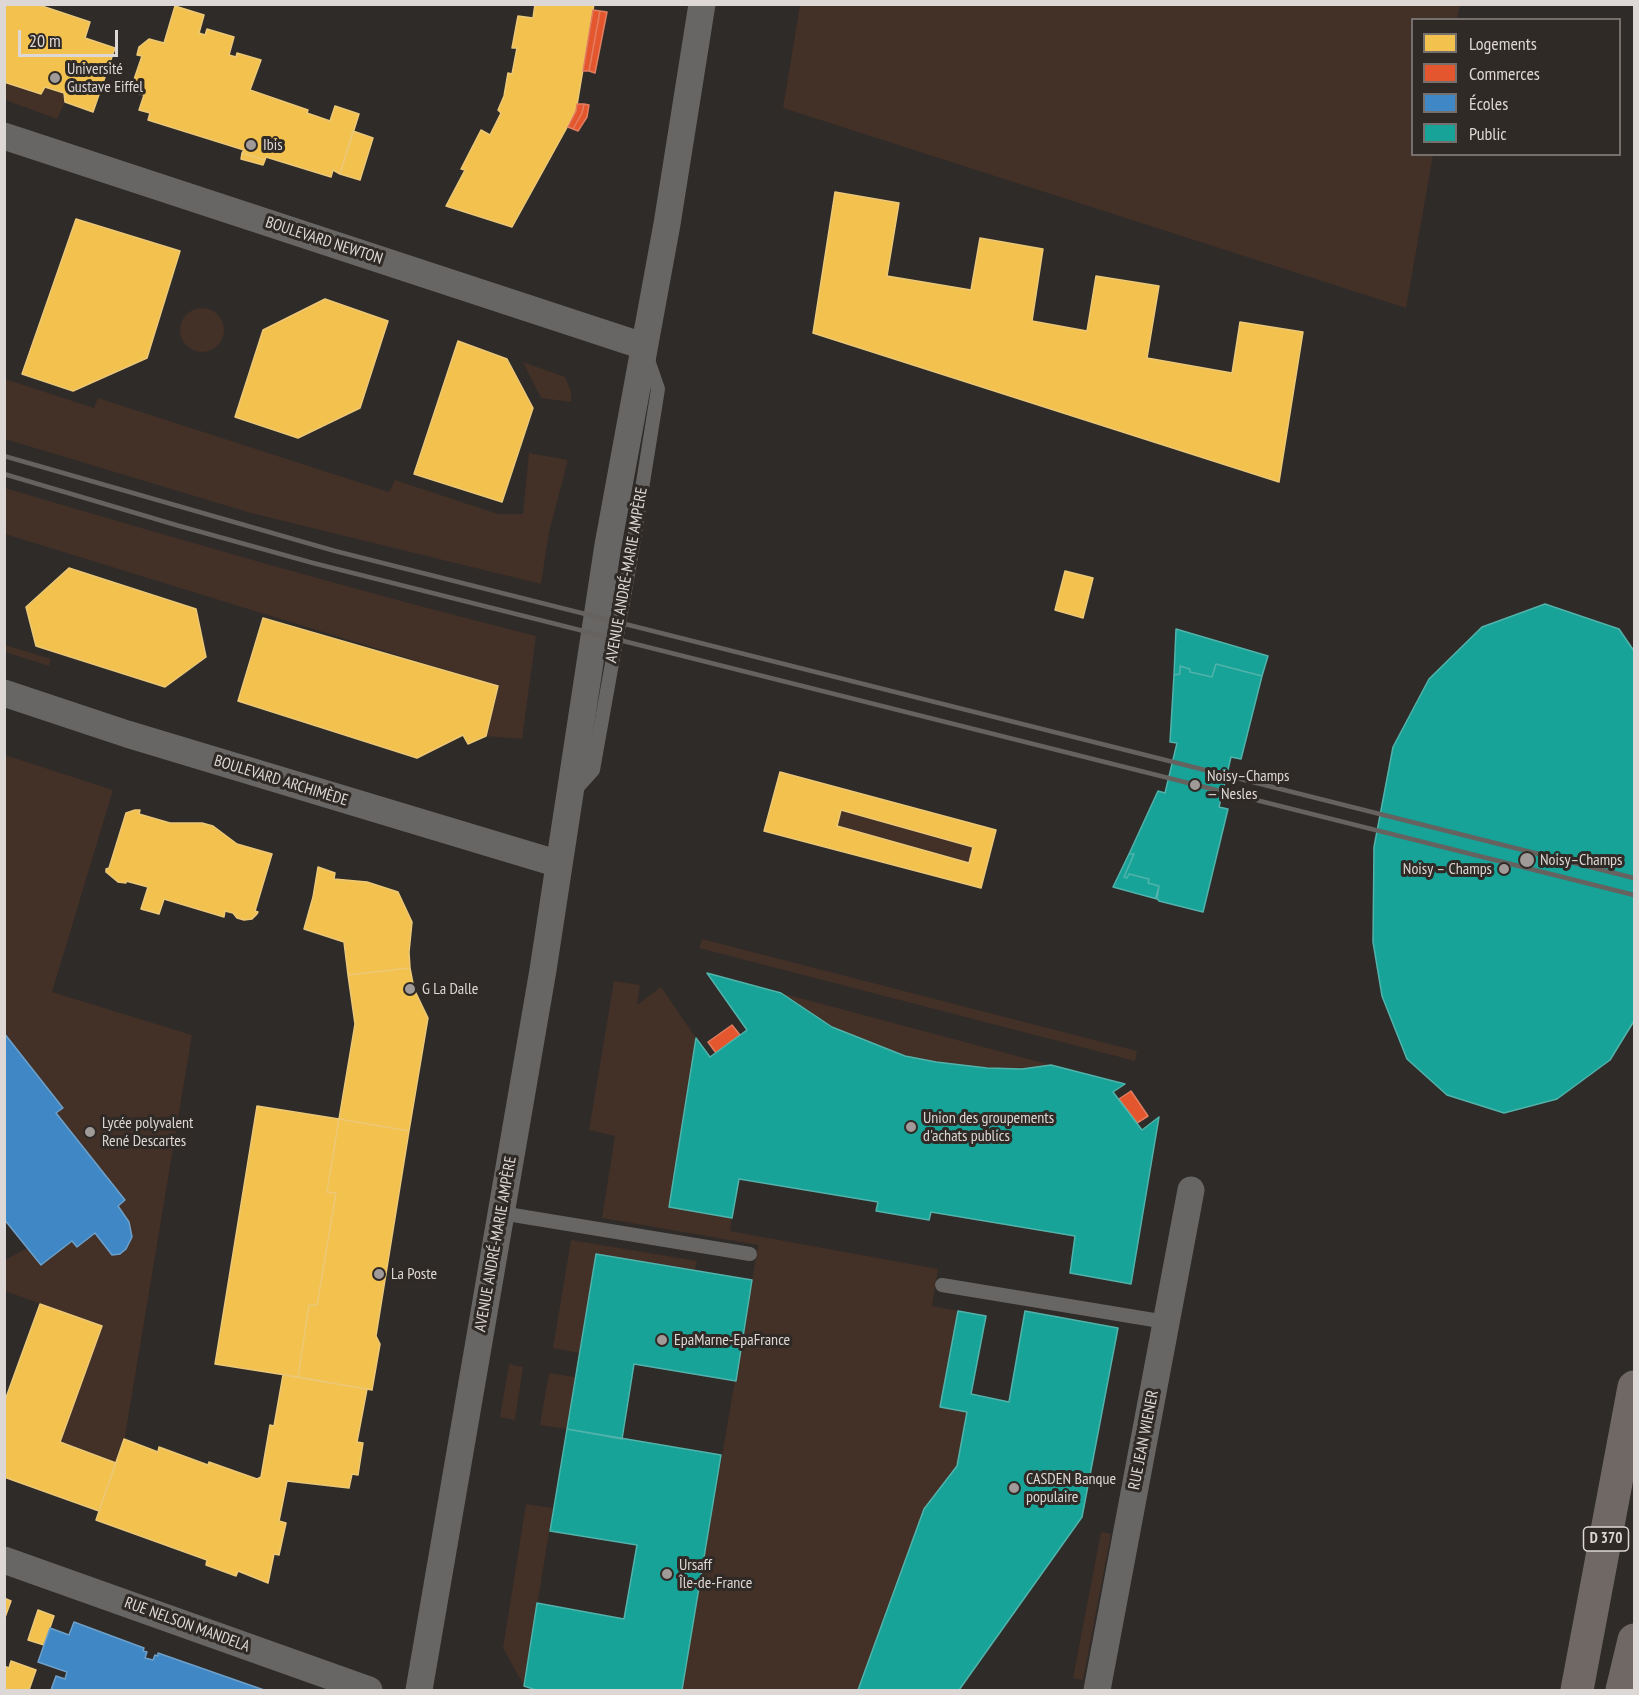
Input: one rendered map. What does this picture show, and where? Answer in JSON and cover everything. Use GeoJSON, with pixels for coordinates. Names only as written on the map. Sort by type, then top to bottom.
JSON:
{"type":"FeatureCollection","features":[{"type":"Feature","properties":{"kind":"main road","name":"D 370"},"geometry":{"type":"LineString","coordinates":[[1577,1690],[1635,1387]]}},
{"type":"Feature","properties":{"kind":"main road"},"geometry":{"type":"LineString","coordinates":[[1622,1690],[1635,1640]]}},
{"type":"Feature","properties":{"kind":"street","name":"AVENUE ANDRÉ-MARIE AMPÈRE"},"geometry":{"type":"LineString","coordinates":[[419,1690],[569,798],[594,705],[620,548],[644,346],[702,4]]}},
{"type":"Feature","properties":{"kind":"street","name":"BOULEVARD NEWTON"},"geometry":{"type":"LineString","coordinates":[[4,136],[644,346]]}},
{"type":"Feature","properties":{"kind":"street","name":"BOULEVARD ARCHIMÈDE"},"geometry":{"type":"LineString","coordinates":[[4,693],[138,737],[559,864]]}},
{"type":"Feature","properties":{"kind":"street","name":"RUE JEAN WIENER"},"geometry":{"type":"LineString","coordinates":[[1097,1690],[1191,1190]]}},
{"type":"Feature","properties":{"kind":"street","name":"RUE NELSON MANDELA"},"geometry":{"type":"LineString","coordinates":[[4,1560],[369,1690]]}},
{"type":"Feature","properties":{"kind":"lane"},"geometry":{"type":"LineString","coordinates":[[501,1213],[750,1254]]}},
{"type":"Feature","properties":{"kind":"lane"},"geometry":{"type":"LineString","coordinates":[[942,1286],[1166,1322]]}},
{"type":"Feature","properties":{"kind":"shaded area"},"geometry":{"type":"Polygon","coordinates":[[[800,5],[1460,5],[1457,18],[1411,18],[1411,156],[1433,156],[1406,308],[783,108],[800,5]]]}},
{"type":"Feature","properties":{"kind":"shaded area"},"geometry":{"type":"Polygon","coordinates":[[[4,82],[41,94],[45,87],[64,93],[65,102],[57,119],[5,100],[4,82]]]}},
{"type":"Feature","properties":{"kind":"shaded area"},"geometry":{"type":"Polygon","coordinates":[[[202,308],[217,315],[224,330],[217,345],[202,352],[187,345],[180,330],[187,315],[202,308]]]}},
{"type":"Feature","properties":{"kind":"shaded area"},"geometry":{"type":"Polygon","coordinates":[[[523,362],[565,377],[571,391],[571,402],[541,398],[523,362]]]}},
{"type":"Feature","properties":{"kind":"shaded area"},"geometry":{"type":"Polygon","coordinates":[[[5,379],[94,408],[98,398],[389,492],[395,480],[498,514],[523,514],[529,453],[568,460],[549,532],[541,584],[251,513],[5,439],[5,379]]]}},
{"type":"Feature","properties":{"kind":"shaded area"},"geometry":{"type":"Polygon","coordinates":[[[5,488],[269,565],[536,636],[522,739],[486,736],[498,686],[5,534],[5,488]]]}},
{"type":"Feature","properties":{"kind":"shaded area"},"geometry":{"type":"Polygon","coordinates":[[[5,645],[51,659],[49,666],[5,652],[5,645]]]}},
{"type":"Feature","properties":{"kind":"shaded area","name":"Lycée polyvalent René Descartes"},"geometry":{"type":"Polygon","coordinates":[[[5,755],[113,790],[52,992],[192,1035],[124,1442],[116,1463],[60,1442],[102,1326],[5,1291],[5,1260],[27,1248],[42,1265],[72,1241],[77,1247],[95,1233],[114,1255],[129,1246],[131,1233],[127,1219],[118,1206],[125,1200],[56,1113],[63,1107],[5,1033],[5,755]]]}},
{"type":"Feature","properties":{"kind":"shaded area"},"geometry":{"type":"Polygon","coordinates":[[[841,810],[973,847],[969,863],[837,826],[841,810]]]}},
{"type":"Feature","properties":{"kind":"shaded area"},"geometry":{"type":"Polygon","coordinates":[[[702,939],[1137,1051],[1135,1061],[699,948],[702,939]]]}},
{"type":"Feature","properties":{"kind":"shaded area"},"geometry":{"type":"Polygon","coordinates":[[[614,981],[640,985],[637,1005],[661,987],[696,1038],[670,1207],[732,1218],[730,1231],[938,1269],[932,1306],[958,1311],[940,1407],[967,1412],[957,1466],[924,1509],[858,1690],[682,1690],[758,1245],[602,1218],[615,1136],[589,1130],[614,981]]]}},
{"type":"Feature","properties":{"kind":"shaded area"},"geometry":{"type":"Polygon","coordinates":[[[781,993],[1051,1065],[1023,1068],[967,1067],[911,1057],[883,1049],[831,1026],[811,1015],[781,993]]]}},
{"type":"Feature","properties":{"kind":"shaded area"},"geometry":{"type":"Polygon","coordinates":[[[571,1240],[697,1261],[695,1270],[596,1254],[579,1353],[553,1348],[571,1240]]]}},
{"type":"Feature","properties":{"kind":"shaded area"},"geometry":{"type":"Polygon","coordinates":[[[509,1364],[523,1367],[515,1420],[500,1417],[509,1364]]]}},
{"type":"Feature","properties":{"kind":"shaded area"},"geometry":{"type":"Polygon","coordinates":[[[549,1373],[575,1377],[567,1429],[540,1425],[549,1373]]]}},
{"type":"Feature","properties":{"kind":"shaded area"},"geometry":{"type":"Polygon","coordinates":[[[526,1504],[553,1508],[524,1686],[503,1648],[526,1504]]]}},
{"type":"Feature","properties":{"kind":"shaded area"},"geometry":{"type":"Polygon","coordinates":[[[1101,1532],[1111,1534],[1083,1680],[1073,1678],[1101,1532]]]}},
{"type":"Feature","properties":{"kind":"building: Logements","name":"Université Gustave Eiffel"},"geometry":{"type":"Polygon","coordinates":[[[4,4],[36,4],[90,22],[85,38],[115,48],[93,112],[65,102],[64,93],[45,87],[41,94],[4,82],[4,4]]]}},
{"type":"Feature","properties":{"kind":"building: Logements"},"geometry":{"type":"Polygon","coordinates":[[[535,4],[594,4],[576,111],[512,227],[446,206],[465,170],[461,169],[481,130],[490,135],[501,113],[498,110],[504,96],[508,73],[512,74],[517,48],[512,48],[518,16],[533,18],[535,4]]]}},
{"type":"Feature","properties":{"kind":"building: Logements"},"geometry":{"type":"Polygon","coordinates":[[[175,6],[204,15],[199,33],[205,35],[207,29],[234,37],[229,55],[236,57],[237,53],[261,60],[250,90],[308,110],[307,113],[330,121],[335,106],[359,114],[340,174],[333,170],[331,177],[266,157],[265,160],[242,153],[244,150],[148,120],[150,113],[139,110],[144,95],[130,91],[142,56],[137,55],[139,47],[149,39],[164,43],[175,6]]]}},
{"type":"Feature","properties":{"kind":"building: Logements"},"geometry":{"type":"Polygon","coordinates":[[[353,131],[373,138],[360,180],[340,174],[353,131]]]}},
{"type":"Feature","properties":{"kind":"building: Logements"},"geometry":{"type":"Polygon","coordinates":[[[242,153],[265,160],[263,165],[241,159],[242,153]]]}},
{"type":"Feature","properties":{"kind":"building: Logements"},"geometry":{"type":"Polygon","coordinates":[[[835,192],[899,203],[887,276],[971,290],[980,238],[1043,249],[1032,321],[1087,331],[1096,276],[1159,286],[1147,358],[1232,373],[1240,322],[1303,332],[1279,482],[813,333],[835,192]]]}},
{"type":"Feature","properties":{"kind":"building: Logements"},"geometry":{"type":"Polygon","coordinates":[[[76,219],[180,251],[147,358],[73,391],[22,374],[76,219]]]}},
{"type":"Feature","properties":{"kind":"building: Logements"},"geometry":{"type":"Polygon","coordinates":[[[325,299],[388,321],[360,408],[298,438],[235,417],[263,330],[325,299]]]}},
{"type":"Feature","properties":{"kind":"building: Logements"},"geometry":{"type":"Polygon","coordinates":[[[458,341],[507,359],[533,408],[502,502],[414,474],[458,341]]]}},
{"type":"Feature","properties":{"kind":"building: Logements"},"geometry":{"type":"Polygon","coordinates":[[[69,568],[196,609],[206,657],[165,687],[36,646],[26,607],[69,568]]]}},
{"type":"Feature","properties":{"kind":"building: Logements"},"geometry":{"type":"Polygon","coordinates":[[[1065,571],[1093,578],[1083,618],[1055,610],[1065,571]]]}},
{"type":"Feature","properties":{"kind":"building: Logements"},"geometry":{"type":"Polygon","coordinates":[[[263,618],[498,686],[486,736],[468,744],[463,735],[417,758],[238,701],[263,618]]]}},
{"type":"Feature","properties":{"kind":"building: Logements"},"geometry":{"type":"Polygon","coordinates":[[[780,772],[996,830],[981,888],[764,831],[780,772]],[[841,810],[837,826],[969,863],[973,847],[841,810]]]}},
{"type":"Feature","properties":{"kind":"building: Logements"},"geometry":{"type":"Polygon","coordinates":[[[140,810],[139,814],[170,823],[202,823],[213,826],[237,844],[272,854],[255,911],[258,912],[257,914],[252,919],[244,920],[225,911],[224,917],[164,899],[159,914],[141,909],[148,887],[126,881],[126,883],[118,882],[106,872],[126,813],[140,810]]]}},
{"type":"Feature","properties":{"kind":"building: Logements"},"geometry":{"type":"Polygon","coordinates":[[[318,867],[335,873],[334,879],[367,882],[398,892],[412,922],[410,968],[348,975],[344,942],[304,929],[318,867]]]}},
{"type":"Feature","properties":{"kind":"building: Logements"},"geometry":{"type":"Polygon","coordinates":[[[410,968],[414,989],[428,1018],[409,1131],[339,1119],[355,1024],[348,975],[410,968]]]}},
{"type":"Feature","properties":{"kind":"building: Logements"},"geometry":{"type":"Polygon","coordinates":[[[257,1106],[339,1119],[327,1192],[336,1193],[317,1305],[309,1305],[298,1377],[215,1364],[257,1106]]]}},
{"type":"Feature","properties":{"kind":"building: Logements"},"geometry":{"type":"Polygon","coordinates":[[[339,1119],[409,1131],[376,1336],[380,1344],[372,1390],[298,1377],[309,1305],[317,1305],[336,1193],[327,1192],[339,1119]]]}},
{"type":"Feature","properties":{"kind":"building: Logements"},"geometry":{"type":"Polygon","coordinates":[[[40,1304],[102,1326],[60,1442],[116,1463],[99,1511],[4,1477],[4,1403],[40,1304]]]}},
{"type":"Feature","properties":{"kind":"building: Logements"},"geometry":{"type":"Polygon","coordinates":[[[283,1375],[367,1389],[357,1442],[363,1443],[358,1475],[352,1474],[349,1488],[287,1481],[279,1521],[286,1523],[279,1555],[274,1554],[268,1583],[238,1571],[236,1576],[206,1565],[207,1560],[96,1520],[124,1439],[158,1452],[159,1447],[208,1465],[209,1462],[257,1479],[261,1477],[270,1425],[274,1426],[283,1375]]]}},
{"type":"Feature","properties":{"kind":"building: Logements"},"geometry":{"type":"Polygon","coordinates":[[[4,1598],[11,1601],[4,1620],[4,1598]]]}},
{"type":"Feature","properties":{"kind":"building: Logements"},"geometry":{"type":"Polygon","coordinates":[[[38,1610],[54,1616],[44,1645],[28,1640],[38,1610]]]}},
{"type":"Feature","properties":{"kind":"building: Logements"},"geometry":{"type":"Polygon","coordinates":[[[11,1661],[36,1670],[29,1690],[4,1690],[4,1666],[9,1668],[11,1661]]]}},
{"type":"Feature","properties":{"kind":"building: Commerces"},"geometry":{"type":"Polygon","coordinates":[[[593,10],[600,11],[589,71],[583,71],[593,10]]]}},
{"type":"Feature","properties":{"kind":"building: Commerces"},"geometry":{"type":"Polygon","coordinates":[[[600,11],[607,12],[595,73],[589,71],[600,11]]]}},
{"type":"Feature","properties":{"kind":"building: Commerces"},"geometry":{"type":"Polygon","coordinates":[[[577,104],[584,104],[573,129],[568,127],[577,104]]]}},
{"type":"Feature","properties":{"kind":"building: Commerces"},"geometry":{"type":"Polygon","coordinates":[[[584,104],[589,105],[587,117],[578,131],[573,129],[584,104]]]}},
{"type":"Feature","properties":{"kind":"building: Commerces"},"geometry":{"type":"Polygon","coordinates":[[[732,1025],[740,1035],[716,1053],[708,1042],[732,1025]]]}},
{"type":"Feature","properties":{"kind":"building: Commerces"},"geometry":{"type":"Polygon","coordinates":[[[1131,1091],[1148,1116],[1137,1123],[1119,1099],[1131,1091]]]}},
{"type":"Feature","properties":{"kind":"building: Écoles"},"geometry":{"type":"Polygon","coordinates":[[[4,1033],[63,1108],[56,1113],[125,1200],[118,1206],[129,1222],[132,1237],[126,1249],[120,1254],[112,1255],[95,1233],[77,1247],[72,1241],[41,1265],[4,1219],[4,1033]]]}},
{"type":"Feature","properties":{"kind":"building: Écoles"},"geometry":{"type":"Polygon","coordinates":[[[74,1622],[144,1648],[143,1651],[147,1652],[145,1658],[153,1660],[158,1653],[264,1690],[51,1690],[56,1676],[65,1679],[67,1672],[38,1662],[50,1628],[69,1635],[74,1622]]]}},
{"type":"Feature","properties":{"kind":"building: Public","name":"Noisy – Champs"},"geometry":{"type":"Polygon","coordinates":[[[1545,604],[1619,629],[1634,651],[1634,1021],[1610,1060],[1557,1099],[1504,1113],[1447,1095],[1407,1059],[1382,996],[1373,942],[1374,847],[1393,747],[1429,679],[1482,627],[1545,604]]]}},
{"type":"Feature","properties":{"kind":"building: Public"},"geometry":{"type":"Polygon","coordinates":[[[1176,629],[1268,656],[1262,676],[1216,664],[1212,677],[1190,672],[1190,669],[1180,666],[1180,674],[1174,675],[1176,629]]]}},
{"type":"Feature","properties":{"kind":"building: Public","name":"Noisy–Champs — Nesles"},"geometry":{"type":"Polygon","coordinates":[[[1216,664],[1262,676],[1241,759],[1231,757],[1219,807],[1228,809],[1203,912],[1159,901],[1156,897],[1159,886],[1148,883],[1149,879],[1129,874],[1127,878],[1124,877],[1134,854],[1129,854],[1158,791],[1165,793],[1177,743],[1170,742],[1174,675],[1180,674],[1180,666],[1190,669],[1190,672],[1212,677],[1216,664]]]}},
{"type":"Feature","properties":{"kind":"building: Public"},"geometry":{"type":"Polygon","coordinates":[[[1129,854],[1134,854],[1124,877],[1127,878],[1129,874],[1149,879],[1148,883],[1159,886],[1157,899],[1113,887],[1129,854]]]}},
{"type":"Feature","properties":{"kind":"building: Public","name":"Union des groupements d'achats publics"},"geometry":{"type":"Polygon","coordinates":[[[707,973],[781,993],[832,1027],[905,1056],[987,1068],[1022,1069],[1051,1065],[1125,1084],[1113,1092],[1142,1130],[1159,1117],[1131,1284],[1070,1273],[1075,1236],[931,1212],[929,1220],[876,1211],[878,1202],[739,1179],[732,1218],[669,1207],[696,1038],[710,1057],[747,1030],[707,973]]]}},
{"type":"Feature","properties":{"kind":"building: Public","name":"EpaMarne-EpaFrance"},"geometry":{"type":"Polygon","coordinates":[[[596,1254],[752,1280],[736,1381],[634,1364],[622,1439],[567,1429],[596,1254]]]}},
{"type":"Feature","properties":{"kind":"building: Public","name":"CASDEN Banque populaire"},"geometry":{"type":"Polygon","coordinates":[[[958,1311],[986,1316],[971,1394],[1009,1402],[1025,1311],[1118,1328],[1082,1517],[959,1690],[858,1690],[924,1509],[957,1466],[967,1412],[940,1407],[958,1311]]]}},
{"type":"Feature","properties":{"kind":"building: Public","name":"Ursaff Île-de-France"},"geometry":{"type":"Polygon","coordinates":[[[567,1429],[721,1455],[682,1690],[536,1690],[524,1686],[537,1603],[624,1619],[637,1545],[550,1531],[567,1429]]]}},
{"type":"Feature","properties":{"kind":"railway"},"geometry":{"type":"LineString","coordinates":[[4,456],[335,551],[1634,878]]}},
{"type":"Feature","properties":{"kind":"railway"},"geometry":{"type":"LineString","coordinates":[[4,474],[313,563],[1634,895]]}},
{"type":"Feature","properties":{"kind":"place","name":"Université Gustave Eiffel"},"geometry":{"type":"Point","coordinates":[55,78]}},
{"type":"Feature","properties":{"kind":"place","name":"Ibis"},"geometry":{"type":"Point","coordinates":[251,145]}},
{"type":"Feature","properties":{"kind":"place","name":"Noisy–Champs — Nesles"},"geometry":{"type":"Point","coordinates":[1195,785]}},
{"type":"Feature","properties":{"kind":"place","name":"Noisy–Champs"},"geometry":{"type":"Point","coordinates":[1527,860]}},
{"type":"Feature","properties":{"kind":"place","name":"Noisy – Champs"},"geometry":{"type":"Point","coordinates":[1504,869]}},
{"type":"Feature","properties":{"kind":"place","name":"G La Dalle"},"geometry":{"type":"Point","coordinates":[410,989]}},
{"type":"Feature","properties":{"kind":"place","name":"Union des groupements d'achats publics"},"geometry":{"type":"Point","coordinates":[911,1127]}},
{"type":"Feature","properties":{"kind":"place","name":"Lycée polyvalent René Descartes"},"geometry":{"type":"Point","coordinates":[90,1132]}},
{"type":"Feature","properties":{"kind":"place","name":"La Poste"},"geometry":{"type":"Point","coordinates":[379,1274]}},
{"type":"Feature","properties":{"kind":"place","name":"EpaMarne-EpaFrance"},"geometry":{"type":"Point","coordinates":[662,1340]}},
{"type":"Feature","properties":{"kind":"place","name":"CASDEN Banque populaire"},"geometry":{"type":"Point","coordinates":[1014,1488]}},
{"type":"Feature","properties":{"kind":"place","name":"Ursaff Île-de-France"},"geometry":{"type":"Point","coordinates":[667,1574]}}]}
